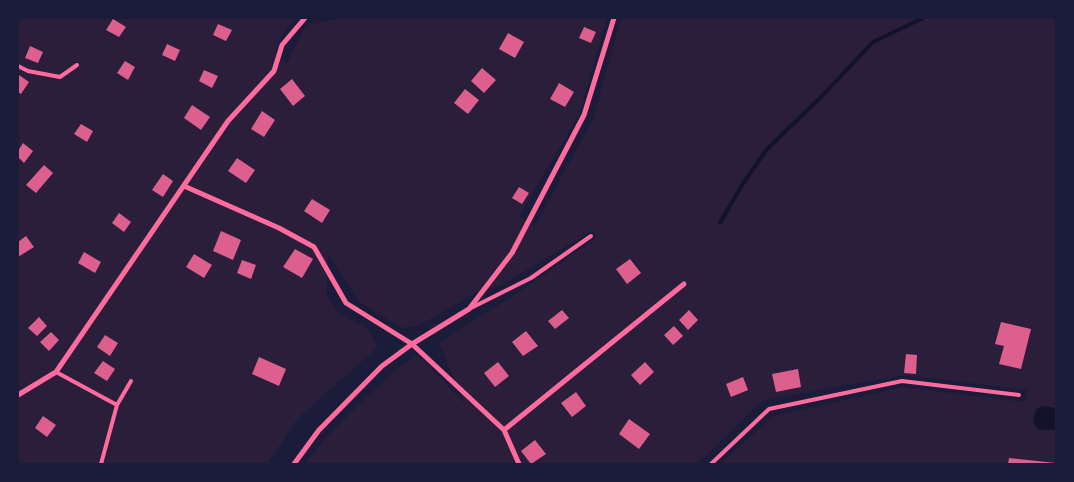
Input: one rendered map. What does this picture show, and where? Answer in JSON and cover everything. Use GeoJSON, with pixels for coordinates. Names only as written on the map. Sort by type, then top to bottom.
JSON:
{"type":"FeatureCollection","features":[{"type":"Feature","properties":{"kind":"street"},"geometry":{"type":"LineString","coordinates":[[18,395],[56,372],[228,121],[274,71],[282,45],[304,18]]}},
{"type":"Feature","properties":{"kind":"street"},"geometry":{"type":"LineString","coordinates":[[294,464],[319,430],[350,396],[382,366],[412,344],[469,308],[512,253],[584,115],[614,18]]}},
{"type":"Feature","properties":{"kind":"street"},"geometry":{"type":"LineString","coordinates":[[184,186],[279,228],[314,247],[346,303],[412,344],[504,430],[519,464]]}},
{"type":"Feature","properties":{"kind":"street"},"geometry":{"type":"LineString","coordinates":[[504,430],[684,284]]}},
{"type":"Feature","properties":{"kind":"lane"},"geometry":{"type":"LineString","coordinates":[[18,66],[28,71],[60,78],[77,66]]}},
{"type":"Feature","properties":{"kind":"lane"},"geometry":{"type":"LineString","coordinates":[[469,308],[531,278],[591,236]]}},
{"type":"Feature","properties":{"kind":"lane"},"geometry":{"type":"LineString","coordinates":[[56,372],[117,405]]}},
{"type":"Feature","properties":{"kind":"lane"},"geometry":{"type":"LineString","coordinates":[[101,464],[117,405],[131,381]]}},
{"type":"Feature","properties":{"kind":"lane"},"geometry":{"type":"LineString","coordinates":[[711,464],[769,409],[902,381],[1019,395]]}},
{"type":"Feature","properties":{"kind":"shaded area"},"geometry":{"type":"Polygon","coordinates":[[[22,18],[295,18],[278,41],[275,57],[287,63],[306,25],[341,18],[607,18],[579,115],[519,216],[534,227],[593,119],[621,18],[1056,18],[1056,464],[720,464],[773,416],[903,387],[1024,402],[1028,390],[904,375],[763,400],[697,464],[305,464],[325,438],[395,370],[416,356],[424,361],[465,404],[439,343],[534,282],[597,237],[592,231],[502,285],[476,293],[418,326],[402,328],[361,303],[328,254],[327,296],[337,311],[366,328],[378,347],[297,419],[267,464],[18,464],[18,21],[22,18]]]}},
{"type":"Feature","properties":{"kind":"shaded area"},"geometry":{"type":"Polygon","coordinates":[[[1041,406],[1056,408],[1056,430],[1040,430],[1035,426],[1033,419],[1036,410],[1041,406]]]}},
{"type":"Feature","properties":{"kind":"building"},"geometry":{"type":"Polygon","coordinates":[[[113,19],[126,27],[119,37],[106,30],[113,19]]]}},
{"type":"Feature","properties":{"kind":"building"},"geometry":{"type":"Polygon","coordinates":[[[218,24],[232,30],[226,41],[213,35],[218,24]]]}},
{"type":"Feature","properties":{"kind":"building"},"geometry":{"type":"Polygon","coordinates":[[[584,27],[596,32],[591,43],[579,38],[584,27]]]}},
{"type":"Feature","properties":{"kind":"building"},"geometry":{"type":"Polygon","coordinates":[[[508,33],[524,42],[515,58],[499,49],[508,33]]]}},
{"type":"Feature","properties":{"kind":"building"},"geometry":{"type":"Polygon","coordinates":[[[167,44],[180,50],[175,61],[162,55],[167,44]]]}},
{"type":"Feature","properties":{"kind":"building"},"geometry":{"type":"Polygon","coordinates":[[[30,46],[43,52],[38,63],[25,58],[30,46]]]}},
{"type":"Feature","properties":{"kind":"building"},"geometry":{"type":"Polygon","coordinates":[[[125,61],[135,67],[128,80],[117,73],[125,61]]]}},
{"type":"Feature","properties":{"kind":"building"},"geometry":{"type":"Polygon","coordinates":[[[482,68],[496,80],[484,93],[471,81],[482,68]]]}},
{"type":"Feature","properties":{"kind":"building"},"geometry":{"type":"Polygon","coordinates":[[[204,70],[218,76],[212,88],[199,81],[204,70]]]}},
{"type":"Feature","properties":{"kind":"building"},"geometry":{"type":"Polygon","coordinates":[[[19,75],[29,82],[21,94],[18,92],[19,75]]]}},
{"type":"Feature","properties":{"kind":"building"},"geometry":{"type":"Polygon","coordinates":[[[292,79],[305,96],[293,106],[280,89],[292,79]]]}},
{"type":"Feature","properties":{"kind":"building"},"geometry":{"type":"Polygon","coordinates":[[[559,83],[574,92],[565,107],[550,99],[559,83]]]}},
{"type":"Feature","properties":{"kind":"building"},"geometry":{"type":"Polygon","coordinates":[[[465,89],[479,100],[468,114],[454,103],[465,89]]]}},
{"type":"Feature","properties":{"kind":"building"},"geometry":{"type":"Polygon","coordinates":[[[192,105],[210,117],[201,130],[184,118],[192,105]]]}},
{"type":"Feature","properties":{"kind":"building"},"geometry":{"type":"Polygon","coordinates":[[[262,111],[275,120],[264,137],[251,129],[262,111]]]}},
{"type":"Feature","properties":{"kind":"building"},"geometry":{"type":"Polygon","coordinates":[[[81,124],[93,131],[87,142],[74,134],[81,124]]]}},
{"type":"Feature","properties":{"kind":"building"},"geometry":{"type":"Polygon","coordinates":[[[23,143],[33,151],[24,163],[18,157],[18,151],[23,143]]]}},
{"type":"Feature","properties":{"kind":"building"},"geometry":{"type":"Polygon","coordinates":[[[237,158],[255,170],[246,183],[228,171],[237,158]]]}},
{"type":"Feature","properties":{"kind":"building"},"geometry":{"type":"Polygon","coordinates":[[[44,165],[53,173],[36,193],[26,185],[44,165]]]}},
{"type":"Feature","properties":{"kind":"building"},"geometry":{"type":"Polygon","coordinates":[[[163,174],[173,181],[163,197],[152,190],[163,174]]]}},
{"type":"Feature","properties":{"kind":"building"},"geometry":{"type":"Polygon","coordinates":[[[519,187],[529,193],[522,204],[512,198],[519,187]]]}},
{"type":"Feature","properties":{"kind":"building"},"geometry":{"type":"Polygon","coordinates":[[[312,199],[330,210],[322,223],[304,211],[312,199]]]}},
{"type":"Feature","properties":{"kind":"building"},"geometry":{"type":"Polygon","coordinates":[[[119,213],[131,222],[124,232],[112,223],[119,213]]]}},
{"type":"Feature","properties":{"kind":"building"},"geometry":{"type":"Polygon","coordinates":[[[221,231],[241,240],[233,260],[213,251],[221,231]]]}},
{"type":"Feature","properties":{"kind":"building"},"geometry":{"type":"Polygon","coordinates":[[[26,236],[34,247],[18,257],[18,242],[26,236]]]}},
{"type":"Feature","properties":{"kind":"building"},"geometry":{"type":"Polygon","coordinates":[[[295,249],[313,259],[302,278],[283,267],[295,249]]]}},
{"type":"Feature","properties":{"kind":"building"},"geometry":{"type":"Polygon","coordinates":[[[84,252],[101,262],[95,273],[78,263],[84,252]]]}},
{"type":"Feature","properties":{"kind":"building"},"geometry":{"type":"Polygon","coordinates":[[[194,254],[212,265],[204,278],[186,267],[194,254]]]}},
{"type":"Feature","properties":{"kind":"building"},"geometry":{"type":"Polygon","coordinates":[[[630,259],[641,273],[627,284],[616,269],[630,259]]]}},
{"type":"Feature","properties":{"kind":"building"},"geometry":{"type":"Polygon","coordinates":[[[242,260],[256,265],[251,279],[237,273],[242,260]]]}},
{"type":"Feature","properties":{"kind":"building"},"geometry":{"type":"Polygon","coordinates":[[[562,310],[569,318],[555,329],[548,321],[562,310]]]}},
{"type":"Feature","properties":{"kind":"building"},"geometry":{"type":"Polygon","coordinates":[[[689,310],[698,320],[688,330],[679,320],[689,310]]]}},
{"type":"Feature","properties":{"kind":"building"},"geometry":{"type":"Polygon","coordinates":[[[39,317],[47,326],[37,336],[28,328],[39,317]]]}},
{"type":"Feature","properties":{"kind":"building"},"geometry":{"type":"Polygon","coordinates":[[[1001,322],[1031,329],[1021,369],[999,364],[1004,346],[995,344],[1001,322]]]}},
{"type":"Feature","properties":{"kind":"building"},"geometry":{"type":"Polygon","coordinates":[[[674,326],[683,336],[673,345],[664,335],[674,326]]]}},
{"type":"Feature","properties":{"kind":"building"},"geometry":{"type":"Polygon","coordinates":[[[526,331],[538,346],[523,356],[512,342],[526,331]]]}},
{"type":"Feature","properties":{"kind":"building"},"geometry":{"type":"Polygon","coordinates":[[[51,332],[59,340],[49,351],[40,342],[51,332]]]}},
{"type":"Feature","properties":{"kind":"building"},"geometry":{"type":"Polygon","coordinates":[[[105,335],[118,343],[110,356],[97,347],[105,335]]]}},
{"type":"Feature","properties":{"kind":"building"},"geometry":{"type":"Polygon","coordinates":[[[906,354],[917,355],[916,374],[904,373],[906,354]]]}},
{"type":"Feature","properties":{"kind":"building"},"geometry":{"type":"Polygon","coordinates":[[[259,357],[286,369],[279,386],[252,374],[259,357]]]}},
{"type":"Feature","properties":{"kind":"building"},"geometry":{"type":"Polygon","coordinates":[[[103,361],[115,369],[107,381],[94,373],[103,361]]]}},
{"type":"Feature","properties":{"kind":"building"},"geometry":{"type":"Polygon","coordinates":[[[498,362],[509,376],[495,387],[484,373],[498,362]]]}},
{"type":"Feature","properties":{"kind":"building"},"geometry":{"type":"Polygon","coordinates":[[[645,362],[654,372],[640,385],[631,375],[645,362]]]}},
{"type":"Feature","properties":{"kind":"building"},"geometry":{"type":"Polygon","coordinates":[[[798,369],[801,387],[776,392],[772,374],[798,369]]]}},
{"type":"Feature","properties":{"kind":"building"},"geometry":{"type":"Polygon","coordinates":[[[743,377],[748,390],[731,397],[726,384],[743,377]]]}},
{"type":"Feature","properties":{"kind":"building"},"geometry":{"type":"Polygon","coordinates":[[[576,392],[586,406],[572,417],[561,403],[576,392]]]}},
{"type":"Feature","properties":{"kind":"building"},"geometry":{"type":"Polygon","coordinates":[[[43,416],[56,425],[47,437],[35,428],[43,416]]]}},
{"type":"Feature","properties":{"kind":"building"},"geometry":{"type":"Polygon","coordinates":[[[629,419],[650,434],[639,449],[619,434],[629,419]]]}},
{"type":"Feature","properties":{"kind":"building"},"geometry":{"type":"Polygon","coordinates":[[[535,440],[546,454],[531,464],[521,451],[535,440]]]}},
{"type":"Feature","properties":{"kind":"building"},"geometry":{"type":"Polygon","coordinates":[[[1009,458],[1056,463],[1056,464],[1008,464],[1009,458]]]}},
{"type":"Feature","properties":{"kind":"waterway"},"geometry":{"type":"LineString","coordinates":[[720,223],[742,185],[767,149],[820,98],[873,42],[923,18]]}}]}
